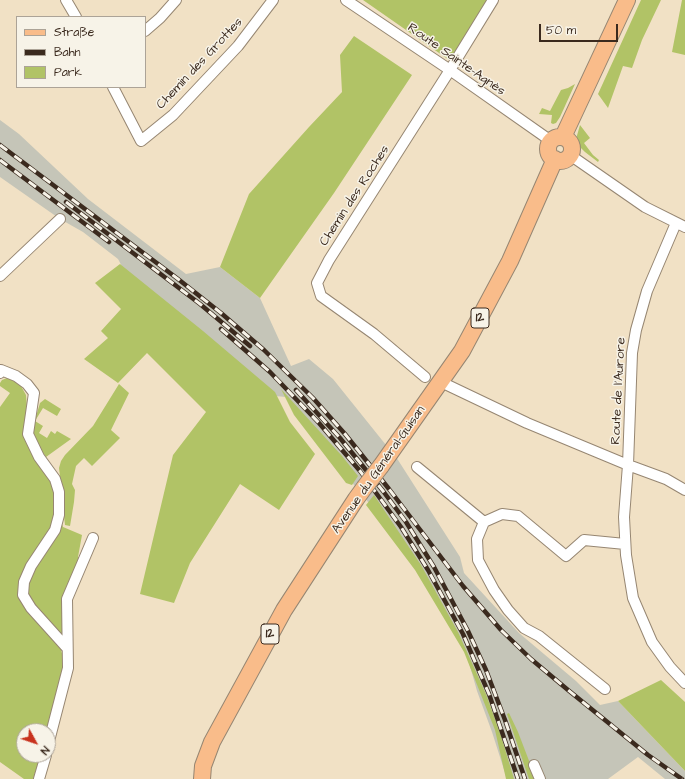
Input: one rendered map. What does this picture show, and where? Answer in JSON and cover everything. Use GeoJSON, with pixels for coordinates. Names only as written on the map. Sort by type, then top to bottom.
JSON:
{"type":"FeatureCollection","features":[{"type":"Feature","properties":{"kind":"main road"},"geometry":{"type":"LineString","coordinates":[[562,157],[550,154],[548,150],[557,139],[627,0]]}},
{"type":"Feature","properties":{"kind":"main road","name":"Avenue du Général-Guisan"},"geometry":{"type":"LineString","coordinates":[[202,779],[203,766],[212,742],[284,610],[356,499],[462,351],[510,261],[562,157]]}},
{"type":"Feature","properties":{"kind":"street"},"geometry":{"type":"LineString","coordinates":[[66,0],[75,16]]}},
{"type":"Feature","properties":{"kind":"street"},"geometry":{"type":"LineString","coordinates":[[146,30],[160,18],[176,0]]}},
{"type":"Feature","properties":{"kind":"street","name":"Chemin des Grottes"},"geometry":{"type":"LineString","coordinates":[[114,88],[141,141],[173,115],[238,46],[274,0]]}},
{"type":"Feature","properties":{"kind":"street","name":"Route Sainte-Agnès"},"geometry":{"type":"LineString","coordinates":[[346,0],[450,70],[557,139]]}},
{"type":"Feature","properties":{"kind":"street","name":"Chemin des Roches"},"geometry":{"type":"LineString","coordinates":[[425,376],[374,334],[320,296],[317,283],[329,260],[493,0]]}},
{"type":"Feature","properties":{"kind":"street"},"geometry":{"type":"LineString","coordinates":[[562,157],[645,207],[680,225]]}},
{"type":"Feature","properties":{"kind":"street"},"geometry":{"type":"LineString","coordinates":[[0,276],[60,220]]}},
{"type":"Feature","properties":{"kind":"street","name":"Route de l'Aurore"},"geometry":{"type":"LineString","coordinates":[[680,225],[647,291],[636,330],[632,353],[628,465],[624,517],[625,544],[633,598],[652,642],[670,667],[685,683]]}},
{"type":"Feature","properties":{"kind":"street"},"geometry":{"type":"LineString","coordinates":[[0,373],[1,370],[16,376],[27,384],[34,393],[28,434],[39,457],[55,479],[59,492],[58,515],[55,530],[30,566],[24,582],[23,595],[31,608],[67,648]]}},
{"type":"Feature","properties":{"kind":"street"},"geometry":{"type":"LineString","coordinates":[[441,382],[527,423],[628,465],[666,479],[685,490]]}},
{"type":"Feature","properties":{"kind":"street"},"geometry":{"type":"LineString","coordinates":[[418,467],[484,522]]}},
{"type":"Feature","properties":{"kind":"street"},"geometry":{"type":"LineString","coordinates":[[605,689],[539,636],[524,628],[508,610],[494,590],[478,560],[477,539],[484,522],[502,514],[518,516],[566,556],[584,540],[625,544]]}},
{"type":"Feature","properties":{"kind":"street"},"geometry":{"type":"LineString","coordinates":[[54,723],[68,668],[67,599],[92,538]]}},
{"type":"Feature","properties":{"kind":"street"},"geometry":{"type":"LineString","coordinates":[[39,779],[44,763]]}},
{"type":"Feature","properties":{"kind":"street"},"geometry":{"type":"LineString","coordinates":[[534,765],[540,779]]}},
{"type":"Feature","properties":{"kind":"shaded area"},"geometry":{"type":"Polygon","coordinates":[[[0,120],[19,134],[88,199],[186,274],[220,267],[260,298],[291,366],[309,359],[333,379],[398,460],[460,557],[464,573],[519,633],[576,681],[600,705],[618,701],[685,771],[685,779],[665,779],[638,757],[608,779],[507,779],[477,691],[466,652],[401,542],[340,468],[286,397],[265,395],[139,298],[118,259],[83,232],[60,219],[0,177],[0,120]]]}},
{"type":"Feature","properties":{"kind":"green space"},"geometry":{"type":"Polygon","coordinates":[[[363,0],[488,0],[452,62],[363,0]]]}},
{"type":"Feature","properties":{"kind":"green space"},"geometry":{"type":"Polygon","coordinates":[[[641,0],[661,0],[642,40],[632,68],[623,66],[608,108],[598,94],[641,0]]]}},
{"type":"Feature","properties":{"kind":"green space"},"geometry":{"type":"Polygon","coordinates":[[[682,0],[685,0],[685,55],[672,52],[682,0]]]}},
{"type":"Feature","properties":{"kind":"green space"},"geometry":{"type":"Polygon","coordinates":[[[354,36],[412,75],[334,193],[260,298],[220,267],[249,194],[342,92],[340,55],[354,36]]]}},
{"type":"Feature","properties":{"kind":"green space"},"geometry":{"type":"Polygon","coordinates":[[[575,84],[556,123],[551,123],[552,115],[539,114],[542,108],[550,111],[561,90],[575,84]]]}},
{"type":"Feature","properties":{"kind":"green space"},"geometry":{"type":"Polygon","coordinates":[[[580,125],[590,138],[584,143],[599,160],[598,162],[579,146],[576,139],[580,125]]]}},
{"type":"Feature","properties":{"kind":"green space"},"geometry":{"type":"Polygon","coordinates":[[[120,264],[275,392],[290,422],[315,454],[279,510],[240,484],[190,563],[174,603],[140,594],[173,455],[206,412],[147,353],[118,383],[84,359],[108,338],[101,331],[121,309],[95,283],[120,264]]]}},
{"type":"Feature","properties":{"kind":"green space"},"geometry":{"type":"Polygon","coordinates":[[[7,378],[15,381],[21,386],[26,395],[27,407],[25,432],[52,482],[55,495],[55,517],[20,597],[24,606],[60,645],[64,662],[49,723],[16,723],[16,763],[38,763],[33,779],[24,779],[0,762],[0,407],[10,393],[0,386],[2,380],[7,378]]]}},
{"type":"Feature","properties":{"kind":"green space"},"geometry":{"type":"Polygon","coordinates":[[[119,384],[129,393],[111,430],[120,438],[92,466],[84,458],[76,466],[72,484],[75,490],[70,526],[65,525],[64,516],[62,515],[63,501],[59,468],[61,461],[93,426],[119,384]]]}},
{"type":"Feature","properties":{"kind":"green space"},"geometry":{"type":"Polygon","coordinates":[[[281,389],[342,456],[358,476],[352,485],[346,483],[294,415],[281,389]]]}},
{"type":"Feature","properties":{"kind":"green space"},"geometry":{"type":"Polygon","coordinates":[[[45,399],[61,409],[57,416],[43,408],[35,421],[43,426],[39,433],[47,438],[51,431],[55,434],[57,431],[71,439],[46,457],[37,444],[34,434],[34,423],[40,403],[45,399]]]}},
{"type":"Feature","properties":{"kind":"green space"},"geometry":{"type":"Polygon","coordinates":[[[374,495],[421,565],[458,632],[486,694],[514,779],[506,779],[495,730],[464,652],[415,570],[366,505],[374,495]]]}},
{"type":"Feature","properties":{"kind":"green space"},"geometry":{"type":"Polygon","coordinates":[[[61,521],[63,527],[82,535],[78,557],[80,558],[64,634],[59,634],[29,598],[28,585],[32,571],[61,521]]]}},
{"type":"Feature","properties":{"kind":"green space"},"geometry":{"type":"Polygon","coordinates":[[[661,680],[685,702],[685,771],[618,701],[661,680]]]}},
{"type":"Feature","properties":{"kind":"green space"},"geometry":{"type":"Polygon","coordinates":[[[509,713],[536,779],[529,779],[507,714],[509,713]]]}},
{"type":"Feature","properties":{"kind":"railway"},"geometry":{"type":"LineString","coordinates":[[0,145],[178,279],[264,350],[313,398],[345,434],[463,586],[501,630],[531,659],[568,690],[648,755],[682,779]]}},
{"type":"Feature","properties":{"kind":"railway"},"geometry":{"type":"LineString","coordinates":[[0,160],[109,242]]}},
{"type":"Feature","properties":{"kind":"railway"},"geometry":{"type":"LineString","coordinates":[[66,202],[200,304],[250,346]]}},
{"type":"Feature","properties":{"kind":"railway"},"geometry":{"type":"LineString","coordinates":[[221,329],[270,372],[319,423],[360,471],[401,527],[428,570],[463,634],[489,694],[518,779]]}},
{"type":"Feature","properties":{"kind":"railway"},"geometry":{"type":"LineString","coordinates":[[296,390],[340,438],[383,491],[406,522],[434,567],[468,631],[486,670],[525,779]]}}]}
